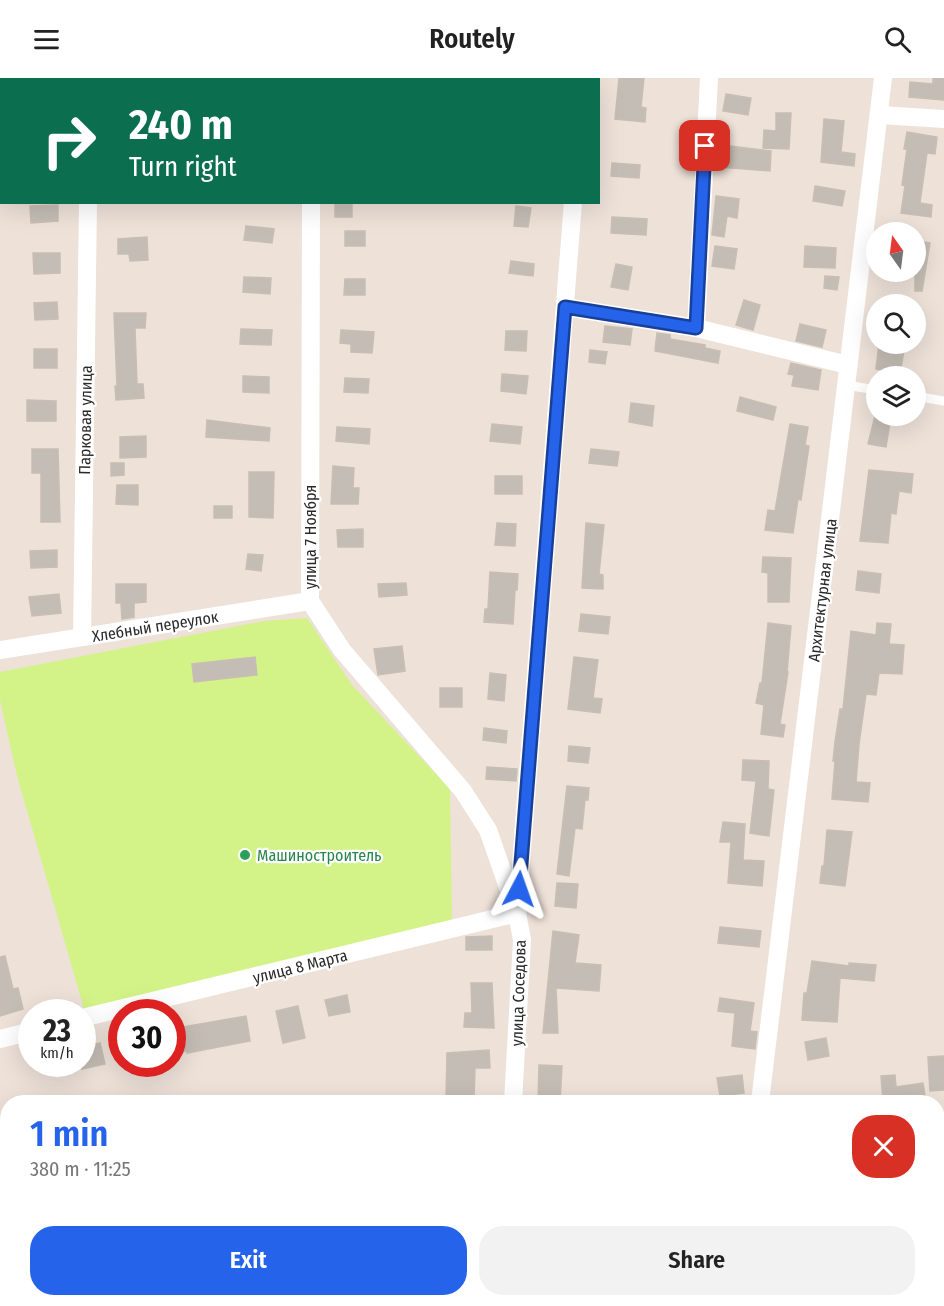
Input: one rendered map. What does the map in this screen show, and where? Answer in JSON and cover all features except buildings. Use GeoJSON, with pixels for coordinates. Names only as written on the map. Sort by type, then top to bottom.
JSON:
{"type":"FeatureCollection","features":[{"type":"Feature","properties":{"kind":"street"},"geometry":{"type":"LineString","coordinates":[[696,328],[709,78]]}},
{"type":"Feature","properties":{"kind":"street","name":"Архитектурная улица"},"geometry":{"type":"LineString","coordinates":[[761,1095],[884,78]]}},
{"type":"Feature","properties":{"kind":"street"},"geometry":{"type":"LineString","coordinates":[[880,115],[944,119]]}},
{"type":"Feature","properties":{"kind":"street","name":"Парковая улица"},"geometry":{"type":"LineString","coordinates":[[82,637],[88,204]]}},
{"type":"Feature","properties":{"kind":"street","name":"улица 7 Ноября"},"geometry":{"type":"LineString","coordinates":[[311,204],[310,601],[342,650],[463,791],[488,831],[517,913]]}},
{"type":"Feature","properties":{"kind":"street","name":"улица Соседова"},"geometry":{"type":"LineString","coordinates":[[513,1095],[522,940],[517,913],[573,204]]}},
{"type":"Feature","properties":{"kind":"street"},"geometry":{"type":"LineString","coordinates":[[565,307],[696,328],[848,365]]}},
{"type":"Feature","properties":{"kind":"street","name":"Хлебный переулок"},"geometry":{"type":"LineString","coordinates":[[0,650],[310,601]]}},
{"type":"Feature","properties":{"kind":"street","name":"улица 8 Марта"},"geometry":{"type":"LineString","coordinates":[[96,1015],[517,913]]}},
{"type":"Feature","properties":{"kind":"street"},"geometry":{"type":"LineString","coordinates":[[0,1039],[18,1034]]}},
{"type":"Feature","properties":{"kind":"lane"},"geometry":{"type":"LineString","coordinates":[[846,385],[866,388]]}},
{"type":"Feature","properties":{"kind":"lane"},"geometry":{"type":"LineString","coordinates":[[926,398],[944,401]]}},
{"type":"Feature","properties":{"kind":"green space","name":"Машиностроитель"},"geometry":{"type":"Polygon","coordinates":[[[307,618],[352,685],[450,789],[452,921],[126,999],[108,999],[108,1003],[96,1006],[96,999],[81,999],[17,776],[0,700],[0,672],[264,621],[307,618]]]}},
{"type":"Feature","properties":{"kind":"place","name":"Машиностроитель"},"geometry":{"type":"Point","coordinates":[245,855]}},
{"type":"Feature","properties":{"kind":"route"},"geometry":{"type":"LineString","coordinates":[[519,889],[565,307],[696,328],[705,146]]}}]}
